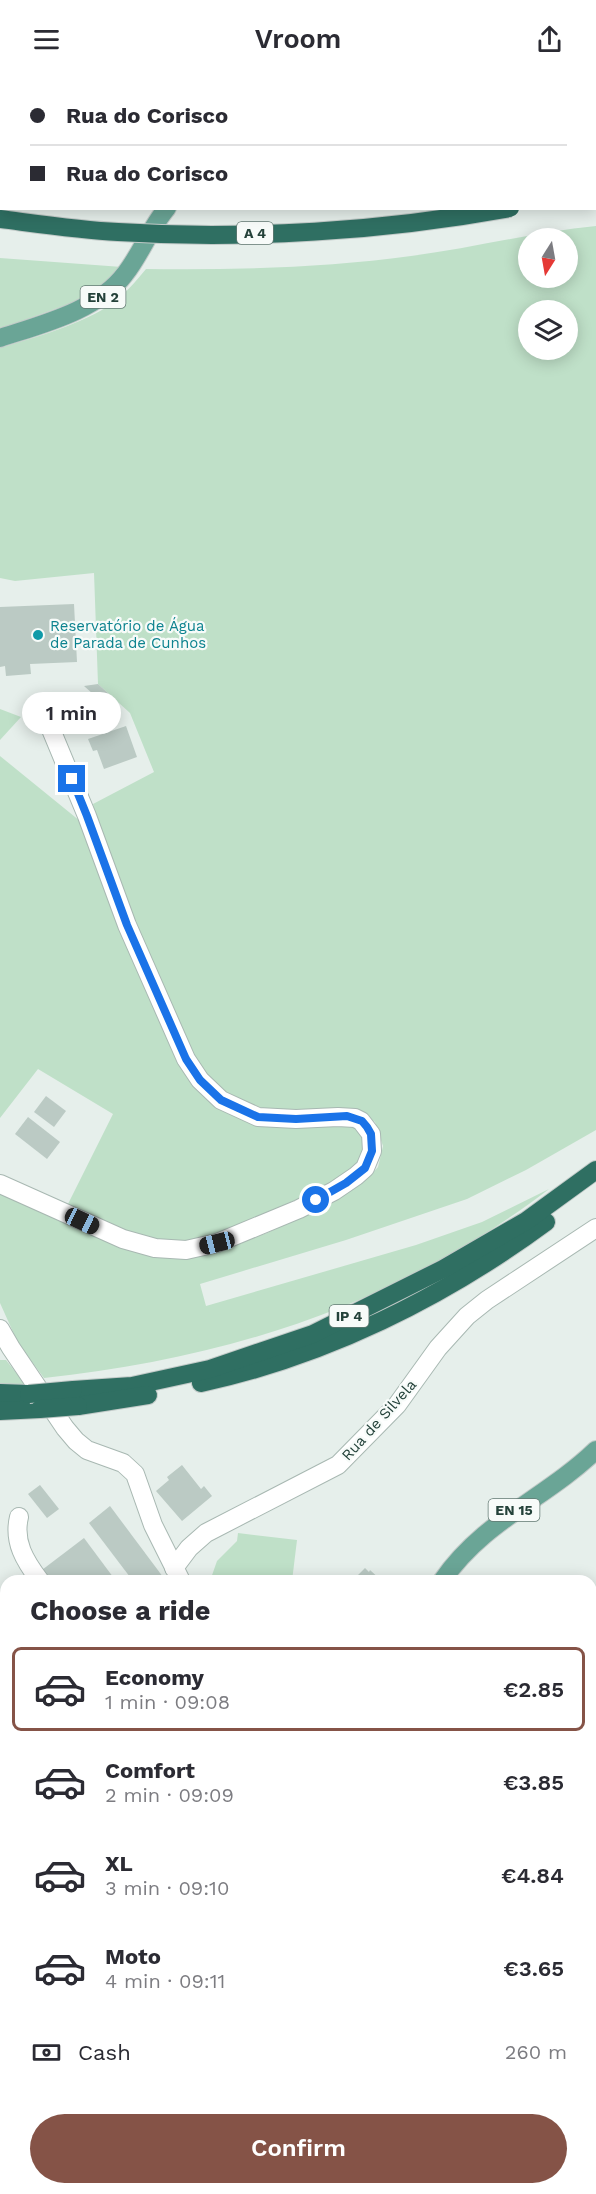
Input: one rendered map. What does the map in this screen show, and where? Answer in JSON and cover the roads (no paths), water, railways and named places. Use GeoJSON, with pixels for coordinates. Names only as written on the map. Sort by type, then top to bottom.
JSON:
{"type":"FeatureCollection","features":[{"type":"Feature","properties":{"kind":"highway","name":"A 4"},"geometry":{"type":"LineString","coordinates":[[0,219],[118,232],[242,234],[389,224],[495,210]]}},
{"type":"Feature","properties":{"kind":"highway","name":"IP 4"},"geometry":{"type":"LineString","coordinates":[[0,1410],[40,1409],[75,1398],[210,1369],[313,1334],[443,1269],[526,1221],[596,1170]]}},
{"type":"Feature","properties":{"kind":"highway","name":"IP 4"},"geometry":{"type":"LineString","coordinates":[[0,1393],[75,1398],[134,1398],[213,1381],[294,1355],[371,1325],[416,1304],[481,1268],[596,1185]]}},
{"type":"Feature","properties":{"kind":"main road","name":"EN 2"},"geometry":{"type":"LineString","coordinates":[[0,338],[68,314],[101,299],[127,272],[166,210]]}},
{"type":"Feature","properties":{"kind":"main road","name":"EN 15"},"geometry":{"type":"LineString","coordinates":[[447,1575],[465,1552],[499,1522],[575,1468],[596,1450]]}},
{"type":"Feature","properties":{"kind":"street"},"geometry":{"type":"LineString","coordinates":[[0,1184],[123,1239],[155,1248],[186,1250],[217,1243],[299,1209],[356,1176],[365,1168],[372,1151],[371,1134],[362,1121],[355,1118],[258,1117],[221,1100],[196,1074],[186,1059],[127,925],[87,816],[40,703]]}},
{"type":"Feature","properties":{"kind":"street","name":"Rua de Silvela"},"geometry":{"type":"LineString","coordinates":[[177,1574],[189,1548],[206,1533],[338,1465],[398,1405],[438,1348],[467,1316],[487,1300],[596,1228]]}},
{"type":"Feature","properties":{"kind":"street"},"geometry":{"type":"LineString","coordinates":[[0,1329],[65,1428],[76,1441],[87,1450],[123,1463],[135,1474],[153,1525],[177,1574]]}},
{"type":"Feature","properties":{"kind":"street"},"geometry":{"type":"LineString","coordinates":[[19,1517],[17,1536],[25,1559],[36,1575]]}},
{"type":"Feature","properties":{"kind":"water"},"geometry":{"type":"Polygon","coordinates":[[[75,701],[91,713],[85,722],[68,709],[75,701]]]}},
{"type":"Feature","properties":{"kind":"place","name":"Reservatório de Água de Parada de Cunhos"},"geometry":{"type":"Point","coordinates":[38,635]}}]}
